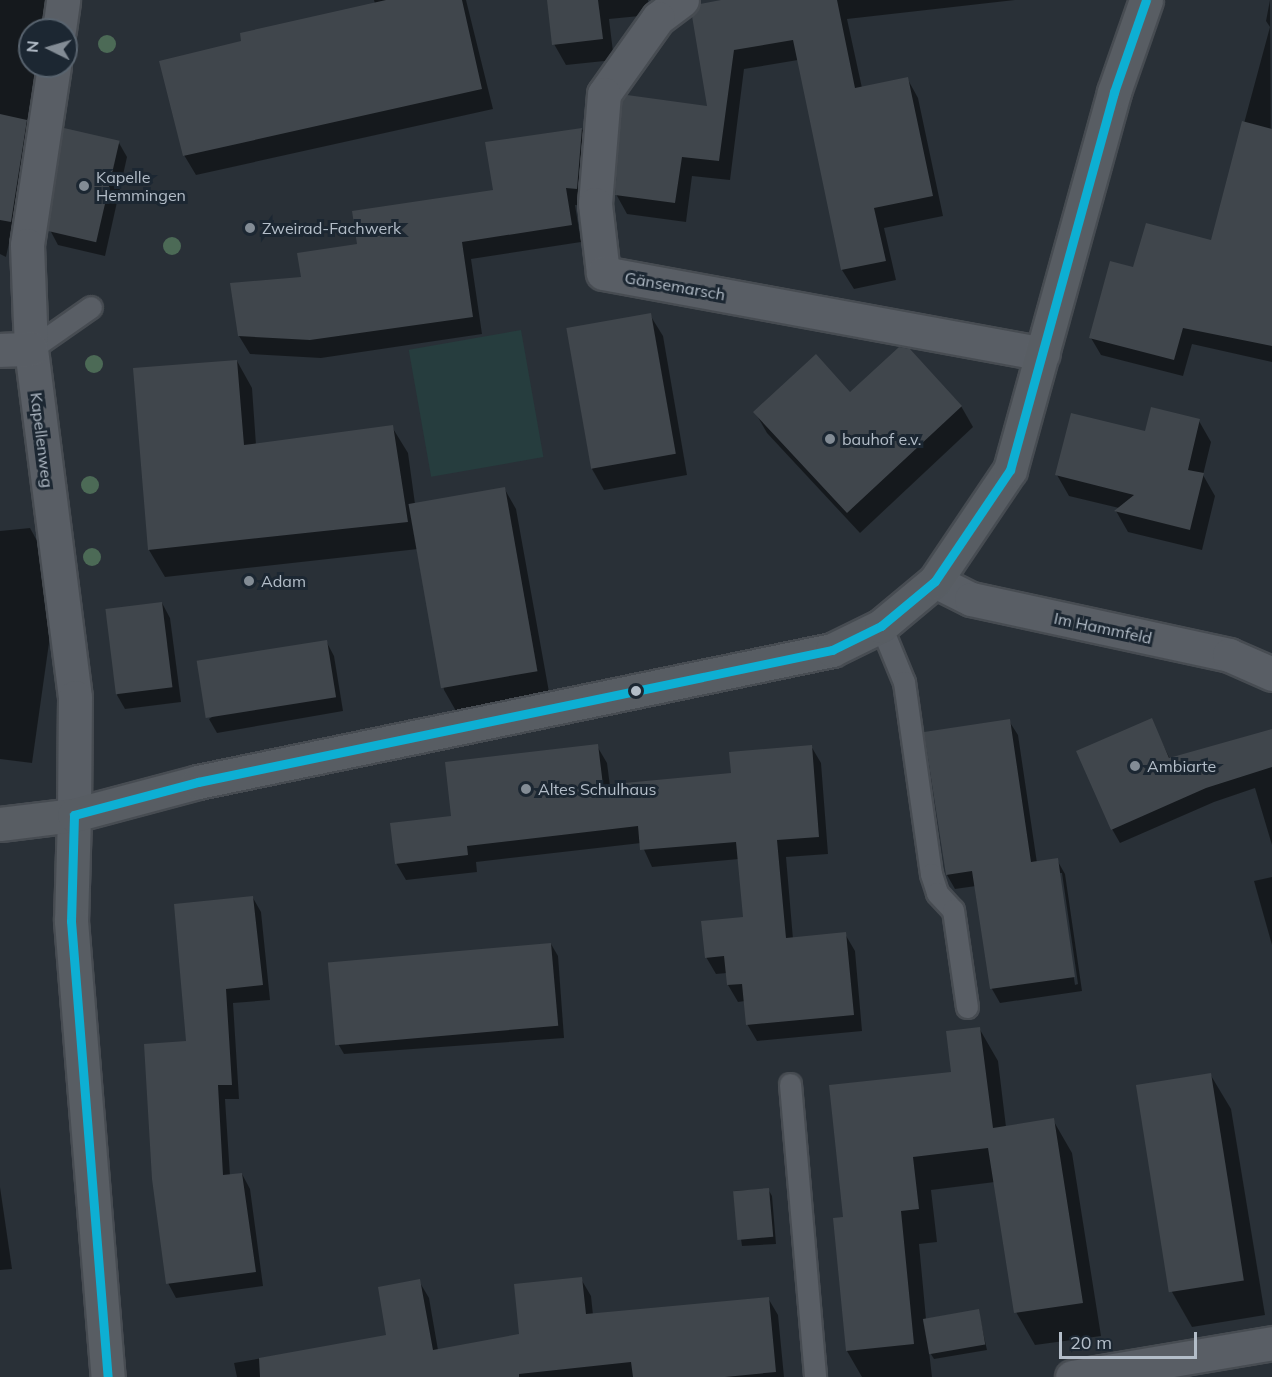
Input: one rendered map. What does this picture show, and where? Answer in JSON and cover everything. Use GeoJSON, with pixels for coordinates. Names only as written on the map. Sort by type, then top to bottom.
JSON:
{"type":"FeatureCollection","features":[{"type":"Feature","properties":{"kind":"main road"},"geometry":{"type":"LineString","coordinates":[[0,824],[74,815],[198,782],[832,650],[881,626],[935,581],[1010,471],[1044,354],[1114,92],[1146,0]]}},
{"type":"Feature","properties":{"kind":"main road"},"geometry":{"type":"LineString","coordinates":[[74,815],[71,921],[108,1377]]}},
{"type":"Feature","properties":{"kind":"street"},"geometry":{"type":"LineString","coordinates":[[61,18],[63,0]]}},
{"type":"Feature","properties":{"kind":"street","name":"Gänsemarsch"},"geometry":{"type":"LineString","coordinates":[[682,0],[658,18],[604,94],[595,204],[603,273],[1044,354]]}},
{"type":"Feature","properties":{"kind":"street","name":"Kapellenweg"},"geometry":{"type":"LineString","coordinates":[[52,78],[27,245],[15,349],[75,697],[74,815]]}},
{"type":"Feature","properties":{"kind":"street","name":"Im Hammfeld"},"geometry":{"type":"LineString","coordinates":[[935,581],[970,599],[1229,656],[1272,674]]}},
{"type":"Feature","properties":{"kind":"street"},"geometry":{"type":"LineString","coordinates":[[1072,1377],[1272,1343]]}},
{"type":"Feature","properties":{"kind":"lane"},"geometry":{"type":"LineString","coordinates":[[15,349],[91,307]]}},
{"type":"Feature","properties":{"kind":"lane"},"geometry":{"type":"LineString","coordinates":[[881,626],[904,682],[931,874],[937,893],[953,910],[967,1007]]}},
{"type":"Feature","properties":{"kind":"lane"},"geometry":{"type":"LineString","coordinates":[[790,1084],[815,1377]]}},
{"type":"Feature","properties":{"kind":"green space"},"geometry":{"type":"Polygon","coordinates":[[[521,330],[543,457],[431,477],[409,350],[521,330]]]}},
{"type":"Feature","properties":{"kind":"building"},"geometry":{"type":"Polygon","coordinates":[[[386,0],[462,0],[482,89],[183,156],[159,61],[241,41],[240,33],[386,0]]]}},
{"type":"Feature","properties":{"kind":"building"},"geometry":{"type":"Polygon","coordinates":[[[547,0],[598,0],[603,39],[552,45],[547,0]]]}},
{"type":"Feature","properties":{"kind":"building"},"geometry":{"type":"Polygon","coordinates":[[[721,0],[837,0],[855,88],[908,77],[933,196],[874,208],[886,261],[841,270],[793,40],[734,50],[719,161],[682,157],[675,203],[615,195],[622,101],[627,95],[707,106],[692,16],[700,4],[721,0]]]}},
{"type":"Feature","properties":{"kind":"building"},"geometry":{"type":"Polygon","coordinates":[[[0,114],[27,120],[11,222],[0,220],[0,114]]]}},
{"type":"Feature","properties":{"kind":"building"},"geometry":{"type":"Polygon","coordinates":[[[1242,121],[1272,129],[1272,346],[1183,328],[1174,360],[1089,338],[1110,261],[1133,267],[1146,223],[1211,240],[1242,121]]]}},
{"type":"Feature","properties":{"kind":"building","name":"Kapelle Hemmingen"},"geometry":{"type":"Polygon","coordinates":[[[64,128],[120,141],[96,242],[41,229],[64,128]]]}},
{"type":"Feature","properties":{"kind":"building"},"geometry":{"type":"Polygon","coordinates":[[[582,128],[577,189],[566,188],[572,225],[462,242],[473,317],[310,340],[238,336],[230,283],[301,277],[297,253],[357,244],[352,211],[493,190],[485,142],[582,128]]]}},
{"type":"Feature","properties":{"kind":"building"},"geometry":{"type":"Polygon","coordinates":[[[651,313],[676,454],[591,469],[566,328],[651,313]]]}},
{"type":"Feature","properties":{"kind":"building"},"geometry":{"type":"Polygon","coordinates":[[[899,347],[910,349],[962,406],[847,513],[753,412],[816,354],[850,392],[899,347]]]}},
{"type":"Feature","properties":{"kind":"building"},"geometry":{"type":"Polygon","coordinates":[[[237,360],[244,445],[393,425],[408,522],[148,550],[133,368],[237,360]]]}},
{"type":"Feature","properties":{"kind":"building"},"geometry":{"type":"Polygon","coordinates":[[[1151,407],[1200,419],[1188,470],[1204,473],[1190,530],[1114,511],[1134,495],[1055,475],[1071,413],[1145,431],[1151,407]]]}},
{"type":"Feature","properties":{"kind":"building"},"geometry":{"type":"Polygon","coordinates":[[[505,487],[537,671],[441,688],[408,504],[505,487]]]}},
{"type":"Feature","properties":{"kind":"building"},"geometry":{"type":"Polygon","coordinates":[[[162,602],[172,687],[116,694],[105,609],[162,602]]]}},
{"type":"Feature","properties":{"kind":"building"},"geometry":{"type":"Polygon","coordinates":[[[327,640],[336,697],[206,718],[197,661],[327,640]]]}},
{"type":"Feature","properties":{"kind":"building"},"geometry":{"type":"Polygon","coordinates":[[[1152,718],[1169,758],[1272,729],[1272,767],[1206,788],[1111,830],[1076,751],[1152,718]]]}},
{"type":"Feature","properties":{"kind":"building"},"geometry":{"type":"Polygon","coordinates":[[[1010,719],[1031,862],[1058,858],[1075,977],[990,989],[972,871],[946,875],[924,732],[1010,719]]]}},
{"type":"Feature","properties":{"kind":"building"},"geometry":{"type":"Polygon","coordinates":[[[598,744],[603,785],[731,773],[729,752],[812,745],[819,837],[777,840],[786,938],[846,932],[854,1015],[746,1025],[742,984],[727,985],[724,956],[705,958],[701,921],[743,917],[736,842],[640,850],[638,826],[467,846],[468,855],[395,864],[390,823],[451,816],[445,762],[598,744]]]}},
{"type":"Feature","properties":{"kind":"building"},"geometry":{"type":"Polygon","coordinates":[[[253,896],[263,985],[226,989],[232,1085],[218,1085],[223,1175],[242,1173],[256,1272],[166,1284],[152,1179],[144,1044],[186,1041],[174,904],[253,896]]]}},
{"type":"Feature","properties":{"kind":"building"},"geometry":{"type":"Polygon","coordinates":[[[551,943],[558,1026],[335,1045],[328,963],[551,943]]]}},
{"type":"Feature","properties":{"kind":"building"},"geometry":{"type":"Polygon","coordinates":[[[980,1027],[993,1128],[1054,1118],[1083,1303],[1014,1313],[988,1148],[913,1157],[919,1209],[901,1211],[914,1344],[846,1351],[833,1218],[843,1217],[829,1085],[951,1072],[946,1031],[980,1027]]]}},
{"type":"Feature","properties":{"kind":"building"},"geometry":{"type":"Polygon","coordinates":[[[1211,1073],[1244,1280],[1169,1292],[1136,1085],[1211,1073]]]}},
{"type":"Feature","properties":{"kind":"building"},"geometry":{"type":"Polygon","coordinates":[[[769,1188],[773,1237],[737,1240],[733,1191],[769,1188]]]}},
{"type":"Feature","properties":{"kind":"building"},"geometry":{"type":"Polygon","coordinates":[[[582,1277],[586,1314],[769,1297],[776,1372],[725,1377],[633,1377],[631,1362],[519,1374],[519,1377],[260,1377],[259,1358],[386,1335],[378,1287],[420,1279],[433,1350],[519,1334],[514,1284],[582,1277]]]}},
{"type":"Feature","properties":{"kind":"building"},"geometry":{"type":"Polygon","coordinates":[[[979,1309],[985,1344],[929,1354],[923,1319],[979,1309]]]}},
{"type":"Feature","properties":{"kind":"transit line"},"geometry":{"type":"LineString","coordinates":[[74,815],[198,782],[832,650],[881,626],[935,581],[1010,470],[1114,92],[1146,0]]}},
{"type":"Feature","properties":{"kind":"transit line"},"geometry":{"type":"LineString","coordinates":[[74,815],[71,921],[108,1377]]}},
{"type":"Feature","properties":{"kind":"place","name":"Kapelle Hemmingen"},"geometry":{"type":"Point","coordinates":[84,186]}},
{"type":"Feature","properties":{"kind":"place","name":"Zweirad-Fachwerk"},"geometry":{"type":"Point","coordinates":[250,228]}},
{"type":"Feature","properties":{"kind":"place","name":"bauhof e.v."},"geometry":{"type":"Point","coordinates":[830,439]}},
{"type":"Feature","properties":{"kind":"place","name":"Adam"},"geometry":{"type":"Point","coordinates":[249,581]}},
{"type":"Feature","properties":{"kind":"place","name":"Ambiarte"},"geometry":{"type":"Point","coordinates":[1135,766]}},
{"type":"Feature","properties":{"kind":"place","name":"Altes Schulhaus"},"geometry":{"type":"Point","coordinates":[526,789]}}]}
